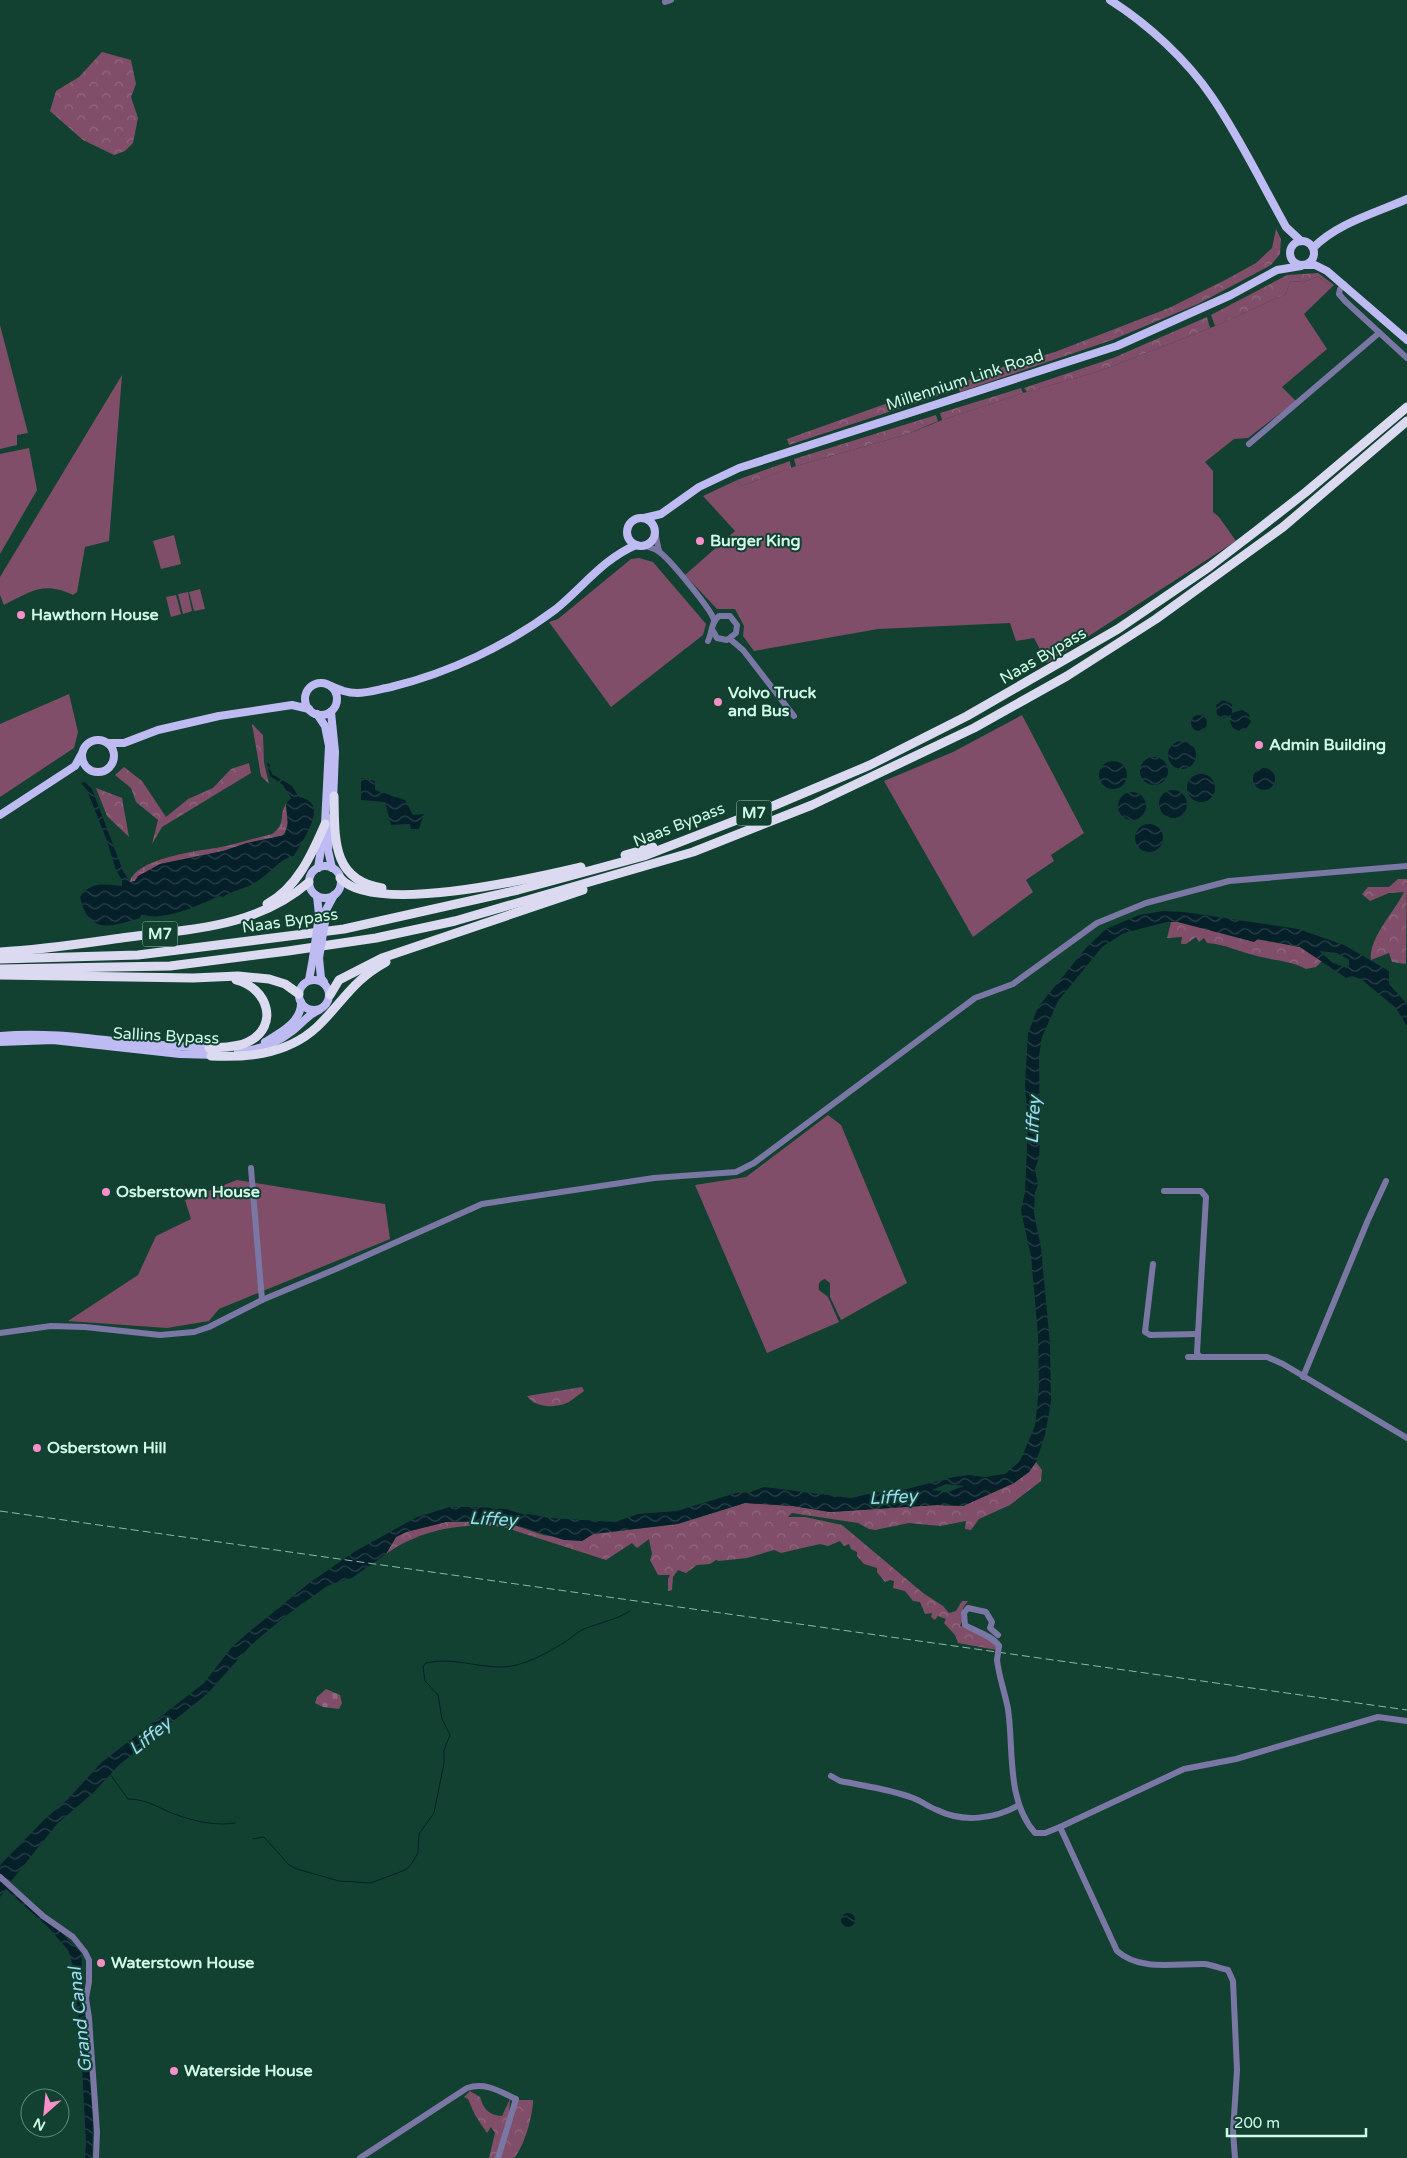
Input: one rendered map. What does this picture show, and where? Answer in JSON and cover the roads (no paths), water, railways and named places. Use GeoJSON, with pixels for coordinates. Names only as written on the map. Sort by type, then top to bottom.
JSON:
{"type":"FeatureCollection","features":[{"type":"Feature","properties":{"kind":"highway","name":"Naas Bypass"},"geometry":{"type":"LineString","coordinates":[[0,959],[138,955],[344,929],[527,888],[644,856],[773,806],[886,757],[967,716],[1101,639],[1209,566],[1256,531],[1407,407]]}},
{"type":"Feature","properties":{"kind":"highway","name":"Naas Bypass"},"geometry":{"type":"LineString","coordinates":[[0,969],[170,966],[376,938],[455,921],[692,852],[812,805],[974,728],[1067,676],[1156,620],[1283,527],[1407,422]]}},
{"type":"Feature","properties":{"kind":"highway","name":"M7"},"geometry":{"type":"LineString","coordinates":[[334,796],[335,843],[344,866],[366,884],[422,894]]}},
{"type":"Feature","properties":{"kind":"highway","name":"M7"},"geometry":{"type":"LineString","coordinates":[[243,918],[273,900],[294,883],[313,851],[325,824]]}},
{"type":"Feature","properties":{"kind":"highway","name":"M7"},"geometry":{"type":"LineString","coordinates":[[340,878],[349,885],[366,891],[407,895],[422,894],[529,879],[580,867],[710,829]]}},
{"type":"Feature","properties":{"kind":"highway","name":"M7"},"geometry":{"type":"LineString","coordinates":[[330,995],[339,980],[382,958],[584,890],[634,869]]}},
{"type":"Feature","properties":{"kind":"highway","name":"M7"},"geometry":{"type":"LineString","coordinates":[[0,952],[200,929],[230,923],[285,900],[309,882]]}},
{"type":"Feature","properties":{"kind":"highway","name":"M7"},"geometry":{"type":"LineString","coordinates":[[210,1052],[253,1056],[288,1046],[321,1024],[355,983],[410,948]]}},
{"type":"Feature","properties":{"kind":"highway"},"geometry":{"type":"LineString","coordinates":[[0,975],[269,979],[285,984],[300,998]]}},
{"type":"Feature","properties":{"kind":"highway"},"geometry":{"type":"LineString","coordinates":[[210,1052],[246,1043],[260,1032],[267,1016],[263,997],[255,988],[245,982],[216,977]]}},
{"type":"Feature","properties":{"kind":"main road"},"geometry":{"type":"LineString","coordinates":[[1110,0],[1165,42],[1190,68],[1212,97],[1286,227],[1292,261],[1303,265],[1315,265],[1327,271],[1407,340]]}},
{"type":"Feature","properties":{"kind":"main road"},"geometry":{"type":"LineString","coordinates":[[1290,252],[1294,244],[1323,238],[1407,199]]}},
{"type":"Feature","properties":{"kind":"main road"},"geometry":{"type":"LineString","coordinates":[[1286,227],[1314,250],[1327,271]]}},
{"type":"Feature","properties":{"kind":"main road"},"geometry":{"type":"LineString","coordinates":[[1303,265],[1311,262],[1314,250],[1323,238]]}},
{"type":"Feature","properties":{"kind":"main road","name":"Millennium Link Road"},"geometry":{"type":"LineString","coordinates":[[1277,270],[1290,252]]}},
{"type":"Feature","properties":{"kind":"main road","name":"Millennium Link Road"},"geometry":{"type":"LineString","coordinates":[[644,518],[661,514],[699,487],[739,468],[1117,346],[1231,295],[1277,270],[1303,265]]}},
{"type":"Feature","properties":{"kind":"main road","name":"Millennium Link Road"},"geometry":{"type":"LineString","coordinates":[[654,530],[661,514]]}},
{"type":"Feature","properties":{"kind":"main road"},"geometry":{"type":"LineString","coordinates":[[292,706],[306,696],[314,685],[323,683],[344,692],[357,693],[408,683],[450,668],[488,650],[555,609],[618,552],[632,522],[644,518],[654,530],[652,539],[618,552]]}},
{"type":"Feature","properties":{"kind":"main road"},"geometry":{"type":"LineString","coordinates":[[627,533],[630,540],[639,545]]}},
{"type":"Feature","properties":{"kind":"main road"},"geometry":{"type":"LineString","coordinates":[[331,686],[337,694],[337,704]]}},
{"type":"Feature","properties":{"kind":"main road"},"geometry":{"type":"LineString","coordinates":[[317,714],[331,712],[337,704],[357,693]]}},
{"type":"Feature","properties":{"kind":"main road"},"geometry":{"type":"LineString","coordinates":[[306,696],[309,709]]}},
{"type":"Feature","properties":{"kind":"main road"},"geometry":{"type":"LineString","coordinates":[[0,815],[75,766],[84,747],[90,741],[100,740],[108,743],[124,743],[158,730],[219,716],[292,706],[309,709],[317,714],[325,726],[329,746],[325,824],[318,868],[311,874],[309,882],[311,890],[317,896],[322,916],[316,958],[309,980],[302,986],[300,998],[308,1009],[319,1010],[326,1006],[330,995],[321,978],[316,958]]}},
{"type":"Feature","properties":{"kind":"main road"},"geometry":{"type":"LineString","coordinates":[[322,916],[340,886],[340,878],[332,868],[328,850],[334,796],[335,752],[331,712]]}},
{"type":"Feature","properties":{"kind":"main road"},"geometry":{"type":"LineString","coordinates":[[75,766],[98,772],[107,770],[113,763],[114,754],[108,743]]}},
{"type":"Feature","properties":{"kind":"main road"},"geometry":{"type":"LineString","coordinates":[[114,754],[124,743]]}},
{"type":"Feature","properties":{"kind":"main road"},"geometry":{"type":"LineString","coordinates":[[81,755],[86,768]]}},
{"type":"Feature","properties":{"kind":"main road"},"geometry":{"type":"LineString","coordinates":[[318,868],[332,868]]}},
{"type":"Feature","properties":{"kind":"main road"},"geometry":{"type":"LineString","coordinates":[[317,896],[326,898],[334,895]]}},
{"type":"Feature","properties":{"kind":"main road"},"geometry":{"type":"LineString","coordinates":[[309,980],[319,980],[325,983]]}},
{"type":"Feature","properties":{"kind":"main road","name":"Sallins Bypass"},"geometry":{"type":"LineString","coordinates":[[0,1036],[62,1034],[210,1052],[237,1049],[265,1042],[296,1020],[301,1009],[300,998]]}},
{"type":"Feature","properties":{"kind":"main road","name":"Sallins Bypass"},"geometry":{"type":"LineString","coordinates":[[0,1042],[53,1040],[180,1054],[248,1051],[268,1045],[286,1036],[310,1013],[319,1010]]}},
{"type":"Feature","properties":{"kind":"street"},"geometry":{"type":"LineString","coordinates":[[1344,284],[1339,294],[1407,358]]}},
{"type":"Feature","properties":{"kind":"street"},"geometry":{"type":"LineString","coordinates":[[1249,444],[1380,333]]}},
{"type":"Feature","properties":{"kind":"street"},"geometry":{"type":"LineString","coordinates":[[654,530],[659,551],[712,612],[714,620],[713,631],[708,641],[717,638],[730,639],[736,633]]}},
{"type":"Feature","properties":{"kind":"street"},"geometry":{"type":"LineString","coordinates":[[639,545],[659,551]]}},
{"type":"Feature","properties":{"kind":"street"},"geometry":{"type":"LineString","coordinates":[[712,612],[733,618],[737,625],[736,633],[743,650]]}},
{"type":"Feature","properties":{"kind":"street"},"geometry":{"type":"LineString","coordinates":[[714,620],[722,615]]}},
{"type":"Feature","properties":{"kind":"street"},"geometry":{"type":"LineString","coordinates":[[730,639],[743,650],[794,716]]}},
{"type":"Feature","properties":{"kind":"street"},"geometry":{"type":"LineString","coordinates":[[0,1333],[51,1326],[85,1327],[160,1335],[179,1334],[209,1327],[262,1300],[482,1204],[654,1178],[736,1172],[754,1163],[975,998],[1013,984],[1097,924],[1129,909],[1229,881],[1407,866]]}},
{"type":"Feature","properties":{"kind":"street"},"geometry":{"type":"LineString","coordinates":[[251,1168],[262,1300]]}},
{"type":"Feature","properties":{"kind":"street"},"geometry":{"type":"LineString","coordinates":[[1303,1376],[1386,1181]]}},
{"type":"Feature","properties":{"kind":"street"},"geometry":{"type":"LineString","coordinates":[[1164,1191],[1201,1192],[1206,1197],[1197,1353],[1200,1357]]}},
{"type":"Feature","properties":{"kind":"street"},"geometry":{"type":"LineString","coordinates":[[1153,1264],[1145,1332],[1150,1335],[1198,1334]]}},
{"type":"Feature","properties":{"kind":"street"},"geometry":{"type":"LineString","coordinates":[[1188,1357],[1267,1356],[1407,1438]]}},
{"type":"Feature","properties":{"kind":"street"},"geometry":{"type":"LineString","coordinates":[[998,1635],[990,1628],[992,1622],[986,1612],[968,1608],[964,1613],[964,1625],[998,1643],[997,1660],[1008,1708],[1014,1785],[1019,1805],[1029,1827],[1035,1833],[1045,1833],[1060,1827],[1184,1769],[1236,1759],[1378,1717],[1407,1721]]}},
{"type":"Feature","properties":{"kind":"street"},"geometry":{"type":"LineString","coordinates":[[831,1776],[840,1781],[913,1798],[936,1810],[956,1817],[988,1817],[1011,1810],[1019,1805]]}},
{"type":"Feature","properties":{"kind":"street"},"geometry":{"type":"LineString","coordinates":[[1060,1827],[1118,1951],[1126,1959],[1136,1963],[1163,1965],[1207,1964],[1228,1970],[1233,1981],[1237,2070],[1233,2132],[1235,2158]]}},
{"type":"Feature","properties":{"kind":"street"},"geometry":{"type":"LineString","coordinates":[[0,1877],[49,1921],[73,1937],[89,1960],[89,1982],[86,1998],[97,2132],[96,2158]]}},
{"type":"Feature","properties":{"kind":"street"},"geometry":{"type":"LineString","coordinates":[[360,2158],[466,2088],[478,2084],[488,2086],[516,2100],[498,2158]]}},
{"type":"Feature","properties":{"kind":"water"},"geometry":{"type":"Polygon","coordinates":[[[1223,700],[1232,704],[1232,713],[1242,710],[1249,714],[1251,722],[1246,729],[1240,731],[1233,727],[1230,721],[1231,715],[1224,718],[1217,715],[1216,705],[1223,700]]]}},
{"type":"Feature","properties":{"kind":"water"},"geometry":{"type":"Polygon","coordinates":[[[1196,715],[1202,715],[1207,720],[1205,729],[1196,731],[1191,726],[1191,720],[1196,715]]]}},
{"type":"Feature","properties":{"kind":"water"},"geometry":{"type":"Polygon","coordinates":[[[1182,741],[1192,745],[1196,755],[1192,765],[1182,769],[1172,765],[1168,755],[1172,745],[1182,741]]]}},
{"type":"Feature","properties":{"kind":"water"},"geometry":{"type":"Polygon","coordinates":[[[1154,757],[1164,761],[1168,771],[1164,781],[1154,785],[1144,781],[1140,771],[1144,761],[1154,757]]]}},
{"type":"Feature","properties":{"kind":"water"},"geometry":{"type":"Polygon","coordinates":[[[1113,761],[1123,765],[1127,775],[1123,785],[1113,789],[1103,785],[1099,775],[1103,765],[1113,761]]]}},
{"type":"Feature","properties":{"kind":"water"},"geometry":{"type":"Polygon","coordinates":[[[269,763],[272,774],[292,786],[299,797],[309,800],[313,806],[312,823],[294,856],[285,859],[255,883],[184,911],[156,916],[141,915],[140,918],[110,925],[95,923],[89,918],[80,897],[89,888],[94,886],[122,886],[122,880],[116,870],[87,790],[81,783],[85,782],[92,789],[123,871],[130,882],[135,881],[138,876],[160,864],[223,851],[247,843],[285,835],[288,823],[286,804],[291,798],[283,785],[270,776],[267,764],[269,763]]]}},
{"type":"Feature","properties":{"kind":"water"},"geometry":{"type":"Polygon","coordinates":[[[1264,768],[1274,775],[1275,779],[1268,789],[1264,790],[1254,783],[1253,779],[1260,769],[1264,768]]]}},
{"type":"Feature","properties":{"kind":"water"},"geometry":{"type":"Polygon","coordinates":[[[1201,774],[1211,778],[1215,788],[1211,798],[1201,802],[1191,798],[1187,788],[1191,778],[1201,774]]]}},
{"type":"Feature","properties":{"kind":"water"},"geometry":{"type":"Polygon","coordinates":[[[361,778],[375,781],[375,790],[405,800],[413,815],[424,814],[419,829],[411,829],[410,824],[391,825],[385,802],[361,800],[361,778]]]}},
{"type":"Feature","properties":{"kind":"water"},"geometry":{"type":"Polygon","coordinates":[[[1173,790],[1183,794],[1187,804],[1183,814],[1173,818],[1163,814],[1159,804],[1163,794],[1173,790]]]}},
{"type":"Feature","properties":{"kind":"water"},"geometry":{"type":"Polygon","coordinates":[[[1132,792],[1142,796],[1146,806],[1142,816],[1132,820],[1122,816],[1118,806],[1122,796],[1132,792]]]}},
{"type":"Feature","properties":{"kind":"water"},"geometry":{"type":"Polygon","coordinates":[[[1149,824],[1159,828],[1163,838],[1159,848],[1149,852],[1139,848],[1135,838],[1139,828],[1149,824]]]}},
{"type":"Feature","properties":{"kind":"water"},"geometry":{"type":"Polygon","coordinates":[[[1163,911],[1184,912],[1298,929],[1344,945],[1389,971],[1389,984],[1407,1004],[1407,1026],[1396,1008],[1361,979],[1352,976],[1346,978],[1300,947],[1258,939],[1254,942],[1178,922],[1167,922],[1124,933],[1102,947],[1058,1001],[1042,1037],[1039,1056],[1040,1143],[1039,1157],[1035,1169],[1038,1185],[1035,1192],[1034,1213],[1041,1248],[1050,1344],[1051,1402],[1045,1435],[1036,1462],[1029,1472],[1014,1483],[963,1506],[937,1505],[830,1512],[793,1506],[745,1503],[677,1524],[593,1534],[582,1541],[564,1540],[503,1521],[446,1522],[406,1532],[396,1537],[386,1554],[352,1578],[327,1586],[283,1618],[251,1645],[208,1693],[119,1765],[94,1792],[57,1824],[8,1885],[60,1931],[81,1953],[93,2121],[92,2158],[85,2158],[81,2046],[74,1969],[68,1950],[47,1926],[6,1889],[0,1897],[0,1866],[45,1819],[67,1800],[101,1763],[204,1683],[232,1647],[308,1584],[354,1552],[417,1517],[450,1507],[506,1509],[525,1515],[550,1518],[615,1522],[638,1514],[677,1511],[736,1493],[751,1492],[764,1487],[851,1498],[872,1493],[899,1491],[954,1477],[969,1475],[984,1477],[1005,1474],[1020,1461],[1035,1426],[1039,1387],[1038,1334],[1031,1256],[1021,1211],[1025,1192],[1028,1124],[1025,1084],[1028,1034],[1038,1007],[1086,948],[1106,929],[1139,915],[1163,911]],[[1319,951],[1333,963],[1347,968],[1349,966],[1349,960],[1337,953],[1319,951]],[[946,1484],[932,1490],[948,1492],[964,1486],[946,1484]]]}},
{"type":"Feature","properties":{"kind":"water"},"geometry":{"type":"Polygon","coordinates":[[[845,1913],[851,1913],[855,1920],[851,1927],[845,1927],[841,1923],[841,1917],[845,1913]]]}},
{"type":"Feature","properties":{"kind":"waterway"},"geometry":{"type":"LineString","coordinates":[[253,1839],[264,1837],[289,1865],[297,1869],[339,1881],[371,1883],[405,1870],[410,1866],[418,1853],[419,1834],[434,1813],[444,1763],[444,1750],[450,1735],[442,1719],[438,1695],[425,1681],[423,1667],[426,1663],[445,1661],[491,1667],[518,1665],[550,1651],[584,1629],[630,1611]]}},
{"type":"Feature","properties":{"kind":"waterway"},"geometry":{"type":"LineString","coordinates":[[110,1774],[128,1799],[149,1803],[173,1814],[200,1822],[215,1824],[235,1823]]}},
{"type":"Feature","properties":{"kind":"railway"},"geometry":{"type":"LineString","coordinates":[[0,1511],[1407,1710]]}},
{"type":"Feature","properties":{"kind":"place","name":"Burger King"},"geometry":{"type":"Point","coordinates":[700,541]}},
{"type":"Feature","properties":{"kind":"place","name":"Hawthorn House"},"geometry":{"type":"Point","coordinates":[21,615]}},
{"type":"Feature","properties":{"kind":"place","name":"Volvo Truck and Bus"},"geometry":{"type":"Point","coordinates":[718,702]}},
{"type":"Feature","properties":{"kind":"place","name":"Admin Building"},"geometry":{"type":"Point","coordinates":[1259,745]}},
{"type":"Feature","properties":{"kind":"place","name":"Osberstown House"},"geometry":{"type":"Point","coordinates":[106,1192]}},
{"type":"Feature","properties":{"kind":"place","name":"Osberstown Hill"},"geometry":{"type":"Point","coordinates":[37,1448]}},
{"type":"Feature","properties":{"kind":"place","name":"Waterstown House"},"geometry":{"type":"Point","coordinates":[101,1963]}},
{"type":"Feature","properties":{"kind":"place","name":"Waterside House"},"geometry":{"type":"Point","coordinates":[174,2071]}},
{"type":"Feature","properties":{"kind":"water label","name":"Liffey"},"geometry":{"type":"Point","coordinates":[1033,1120]}},
{"type":"Feature","properties":{"kind":"water label","name":"Liffey"},"geometry":{"type":"Point","coordinates":[893,1497]}},
{"type":"Feature","properties":{"kind":"water label","name":"Liffey"},"geometry":{"type":"Point","coordinates":[493,1519]}},
{"type":"Feature","properties":{"kind":"water label","name":"Liffey"},"geometry":{"type":"Point","coordinates":[150,1736]}},
{"type":"Feature","properties":{"kind":"water label","name":"Grand Canal"},"geometry":{"type":"Point","coordinates":[80,2020]}}]}
